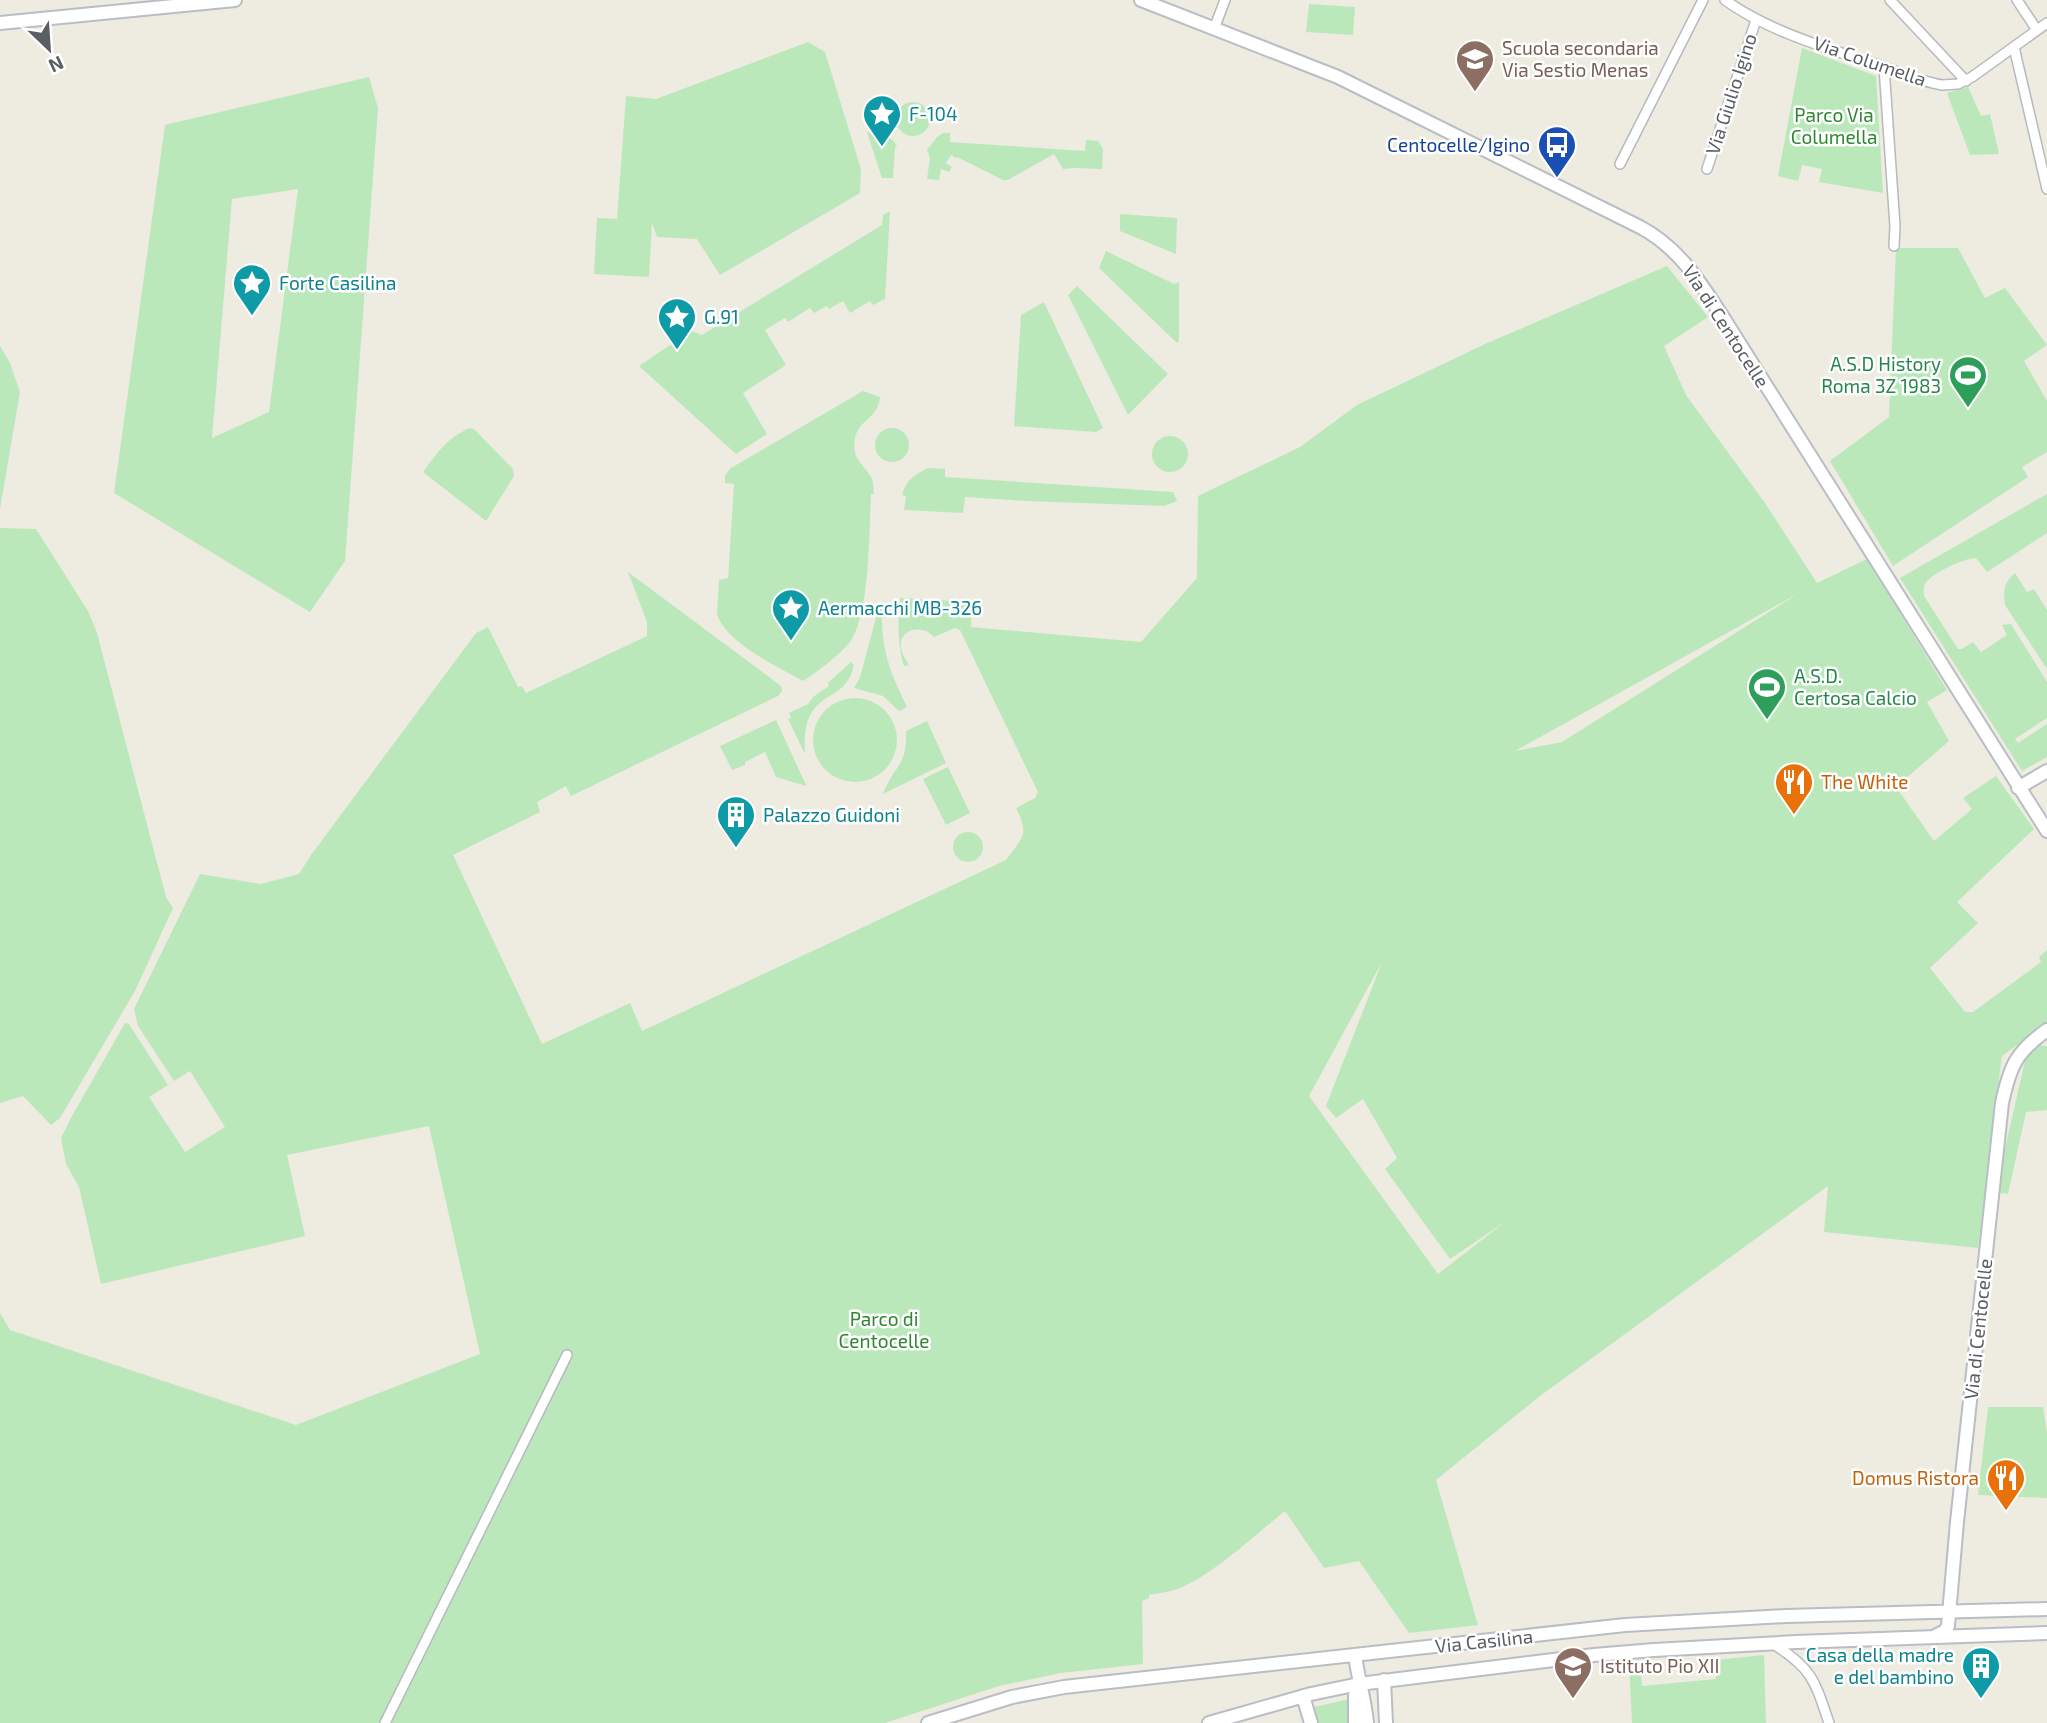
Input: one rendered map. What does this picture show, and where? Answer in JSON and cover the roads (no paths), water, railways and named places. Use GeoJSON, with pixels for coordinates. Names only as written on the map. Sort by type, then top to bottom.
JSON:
{"type":"FeatureCollection","features":[{"type":"Feature","properties":{"kind":"street"},"geometry":{"type":"LineString","coordinates":[[0,23],[235,0]]}},
{"type":"Feature","properties":{"kind":"street","name":"Via di Centocelle"},"geometry":{"type":"LineString","coordinates":[[1141,0],[1338,77],[1640,227],[1672,249],[1726,321],[2047,831]]}},
{"type":"Feature","properties":{"kind":"street"},"geometry":{"type":"LineString","coordinates":[[1214,29],[1225,0]]}},
{"type":"Feature","properties":{"kind":"street"},"geometry":{"type":"LineString","coordinates":[[1620,164],[1703,0]]}},
{"type":"Feature","properties":{"kind":"street","name":"Via Columella"},"geometry":{"type":"LineString","coordinates":[[1725,0],[1756,19],[1884,67],[1934,83],[1953,85],[1966,80]]}},
{"type":"Feature","properties":{"kind":"street"},"geometry":{"type":"LineString","coordinates":[[1890,0],[1966,80],[2047,23]]}},
{"type":"Feature","properties":{"kind":"street"},"geometry":{"type":"LineString","coordinates":[[2017,0],[2037,30]]}},
{"type":"Feature","properties":{"kind":"street","name":"Via Giulio Igino"},"geometry":{"type":"LineString","coordinates":[[1707,169],[1756,19]]}},
{"type":"Feature","properties":{"kind":"street"},"geometry":{"type":"LineString","coordinates":[[2014,47],[2047,189]]}},
{"type":"Feature","properties":{"kind":"street"},"geometry":{"type":"LineString","coordinates":[[1884,67],[1895,226],[1894,246]]}},
{"type":"Feature","properties":{"kind":"street"},"geometry":{"type":"LineString","coordinates":[[2018,788],[2047,771]]}},
{"type":"Feature","properties":{"kind":"street","name":"Via di Centocelle"},"geometry":{"type":"LineString","coordinates":[[1935,1636],[1948,1628],[2002,1103],[2007,1080],[2020,1054],[2029,1043],[2047,1030]]}},
{"type":"Feature","properties":{"kind":"street"},"geometry":{"type":"LineString","coordinates":[[385,1723],[567,1354]]}},
{"type":"Feature","properties":{"kind":"street","name":"Via Casilina"},"geometry":{"type":"LineString","coordinates":[[928,1723],[1012,1697],[1054,1688],[1593,1628],[1686,1621],[2047,1609]]}},
{"type":"Feature","properties":{"kind":"street","name":"Via Casilina"},"geometry":{"type":"LineString","coordinates":[[1209,1723],[1303,1696],[1359,1684],[1617,1653],[1771,1643],[2047,1633]]}},
{"type":"Feature","properties":{"kind":"street"},"geometry":{"type":"LineString","coordinates":[[1771,1643],[1797,1660],[1807,1671],[1829,1723]]}},
{"type":"Feature","properties":{"kind":"street"},"geometry":{"type":"LineString","coordinates":[[1355,1655],[1367,1723]]}},
{"type":"Feature","properties":{"kind":"street"},"geometry":{"type":"LineString","coordinates":[[1384,1680],[1386,1723]]}},
{"type":"Feature","properties":{"kind":"street"},"geometry":{"type":"LineString","coordinates":[[1355,1723],[1355,1695],[1359,1684]]}},
{"type":"Feature","properties":{"kind":"street"},"geometry":{"type":"LineString","coordinates":[[1303,1696],[1311,1723]]}},
{"type":"Feature","properties":{"kind":"place","name":"Scuola secondaria Via Sestio Menas"},"geometry":{"type":"Point","coordinates":[1475,93]}},
{"type":"Feature","properties":{"kind":"place","name":"F-104"},"geometry":{"type":"Point","coordinates":[882,148]}},
{"type":"Feature","properties":{"kind":"place","name":"Centocelle/Igino"},"geometry":{"type":"Point","coordinates":[1557,179]}},
{"type":"Feature","properties":{"kind":"place","name":"Forte Casilina"},"geometry":{"type":"Point","coordinates":[252,317]}},
{"type":"Feature","properties":{"kind":"place","name":"G.91"},"geometry":{"type":"Point","coordinates":[677,351]}},
{"type":"Feature","properties":{"kind":"place","name":"A.S.D History Roma 3Z 1983"},"geometry":{"type":"Point","coordinates":[1968,409]}},
{"type":"Feature","properties":{"kind":"place","name":"Aermacchi MB-326"},"geometry":{"type":"Point","coordinates":[791,642]}},
{"type":"Feature","properties":{"kind":"place","name":"A.S.D. Certosa Calcio"},"geometry":{"type":"Point","coordinates":[1767,721]}},
{"type":"Feature","properties":{"kind":"place","name":"The White"},"geometry":{"type":"Point","coordinates":[1794,816]}},
{"type":"Feature","properties":{"kind":"place","name":"Palazzo Guidoni"},"geometry":{"type":"Point","coordinates":[736,849]}},
{"type":"Feature","properties":{"kind":"place","name":"Domus Ristora"},"geometry":{"type":"Point","coordinates":[2006,1512]}},
{"type":"Feature","properties":{"kind":"place","name":"Istituto Pio XII"},"geometry":{"type":"Point","coordinates":[1573,1700]}},
{"type":"Feature","properties":{"kind":"place","name":"Casa della madre e del bambino"},"geometry":{"type":"Point","coordinates":[1981,1700]}},
{"type":"Feature","properties":{"kind":"park label","name":"Parco Via Columella"},"geometry":{"type":"Point","coordinates":[1834,126]}},
{"type":"Feature","properties":{"kind":"park label","name":"Parco di Centocelle"},"geometry":{"type":"Point","coordinates":[884,1330]}}]}
